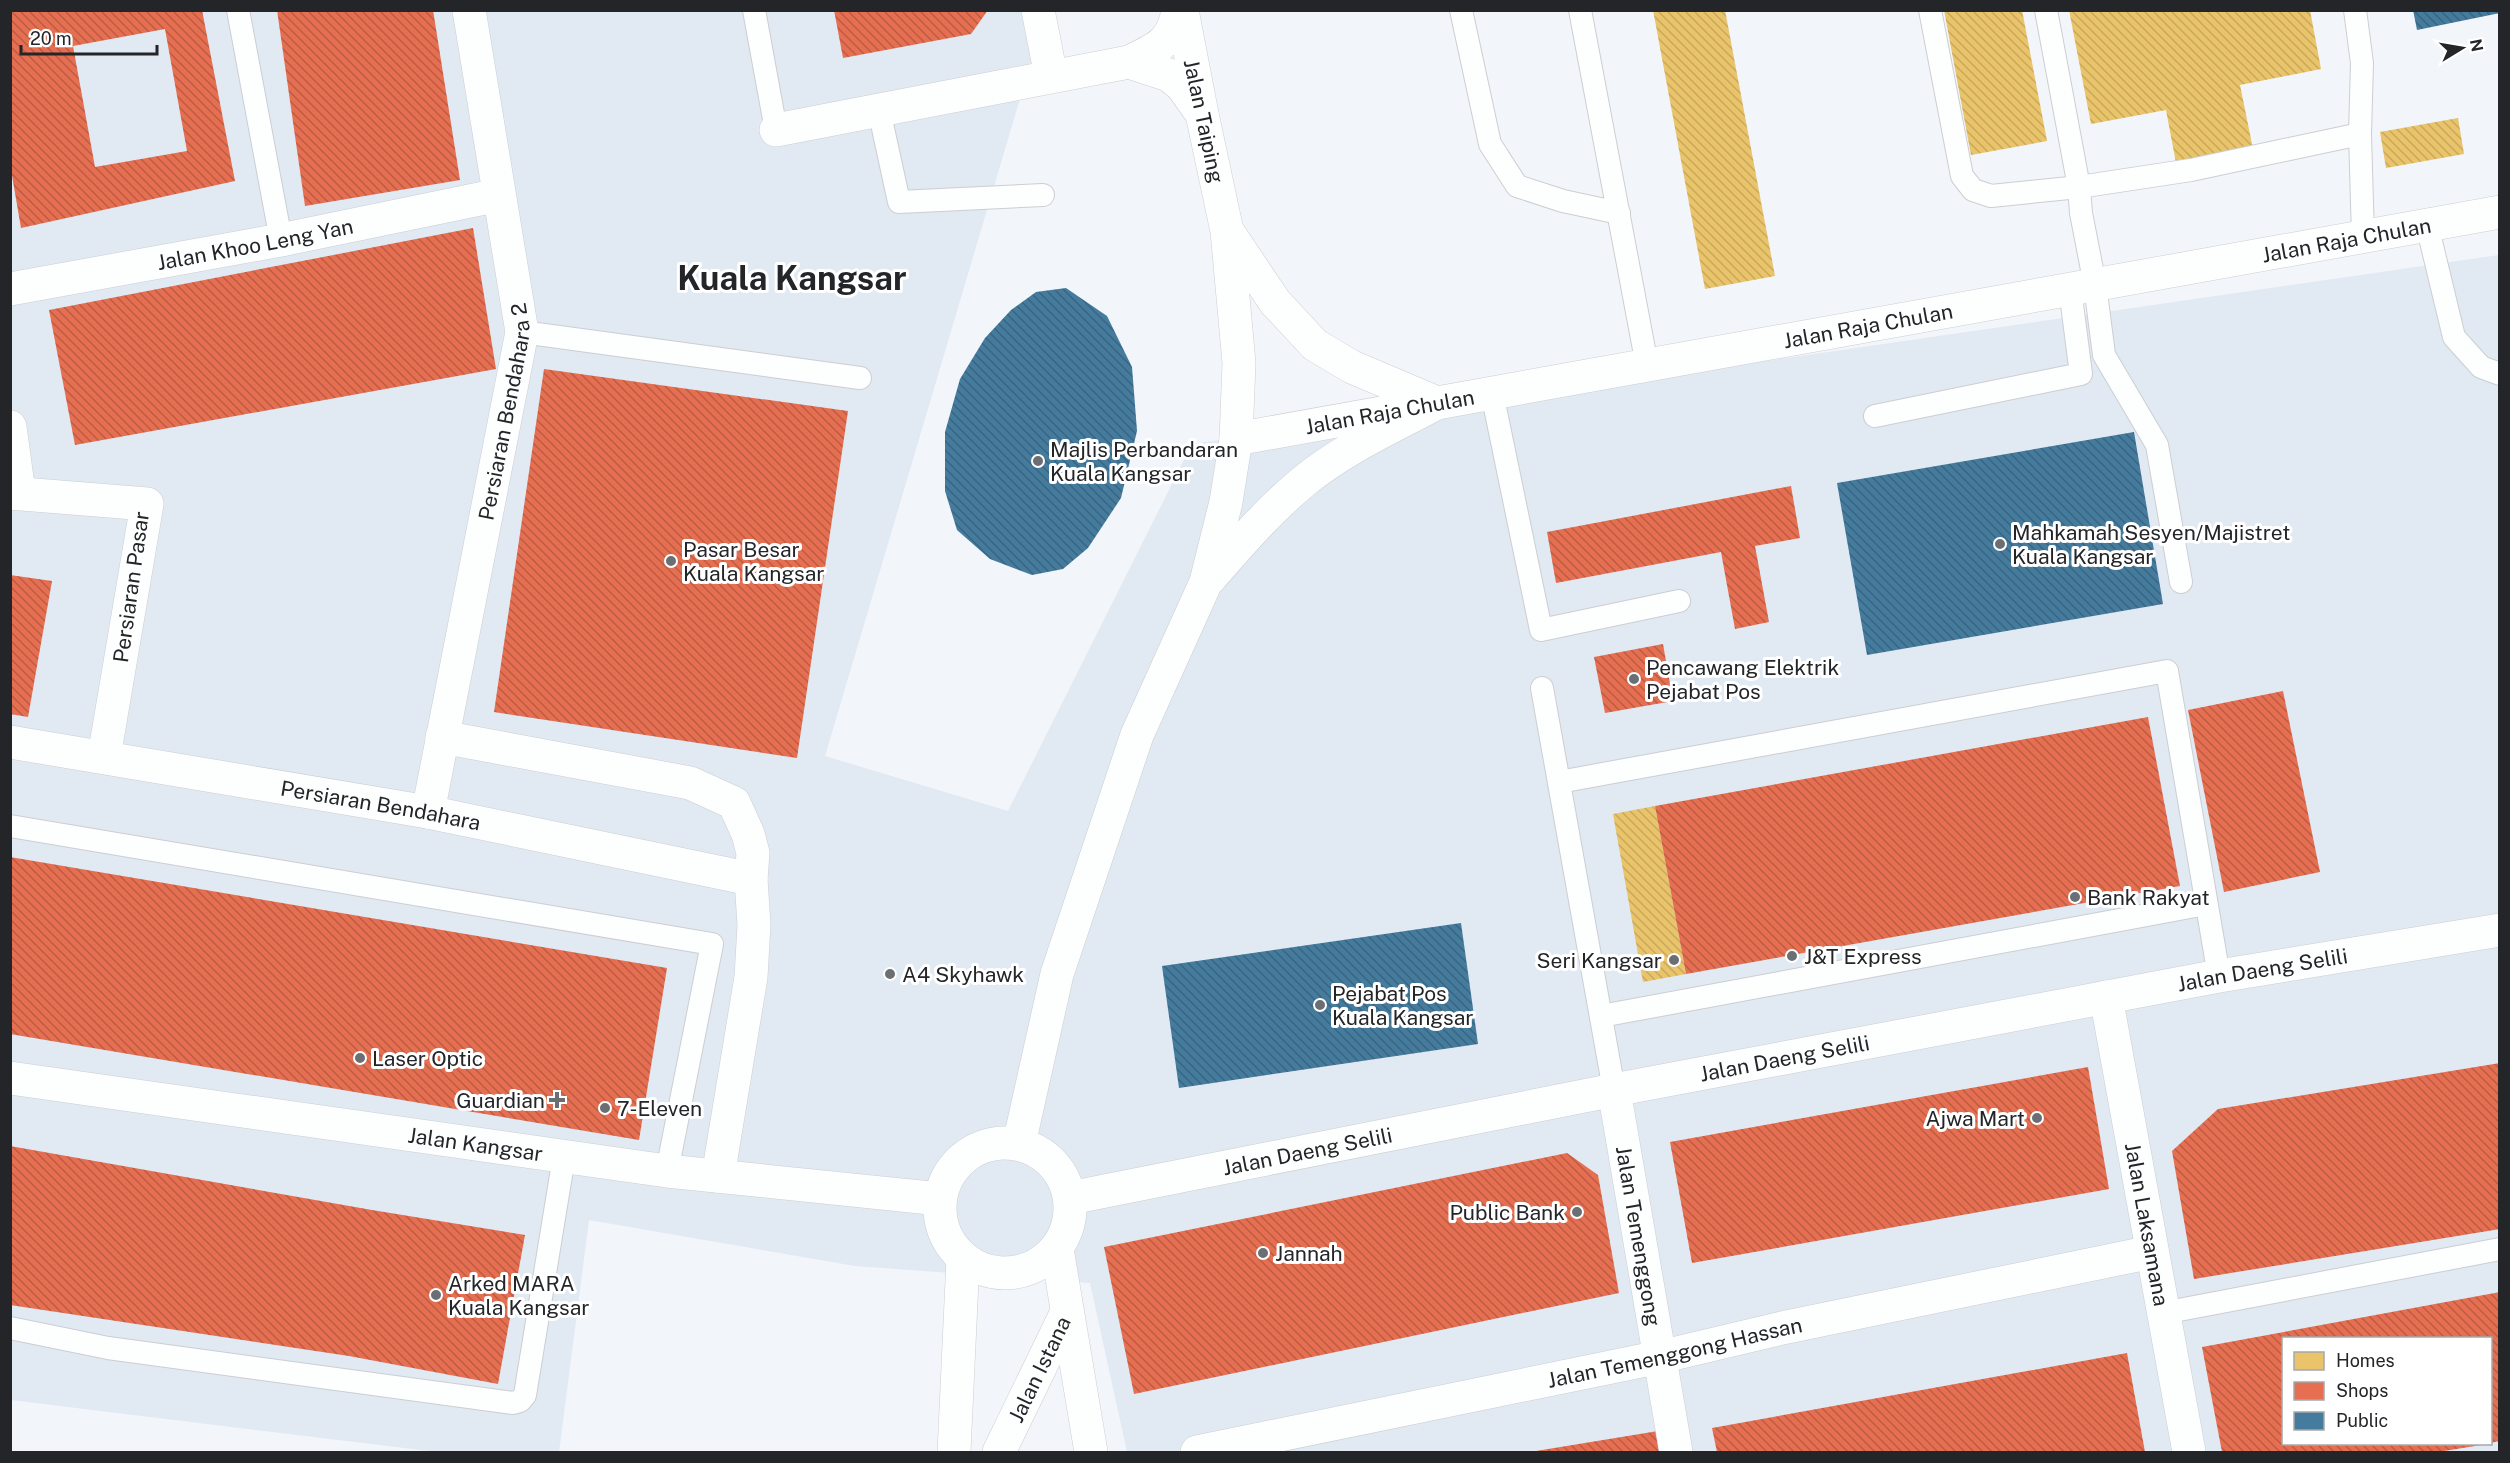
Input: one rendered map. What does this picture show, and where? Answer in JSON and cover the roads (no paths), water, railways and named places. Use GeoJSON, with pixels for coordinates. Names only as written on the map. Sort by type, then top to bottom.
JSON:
{"type":"FeatureCollection","features":[{"type":"Feature","properties":{"kind":"main road","name":"Persiaran Bendahara 2"},"geometry":{"type":"LineString","coordinates":[[428,812],[522,333],[468,10]]}},
{"type":"Feature","properties":{"kind":"main road"},"geometry":{"type":"LineString","coordinates":[[1038,10],[1051,76]]}},
{"type":"Feature","properties":{"kind":"main road"},"geometry":{"type":"LineString","coordinates":[[776,130],[1130,62],[1161,46],[1177,21],[1180,10]]}},
{"type":"Feature","properties":{"kind":"main road","name":"Jalan Taiping"},"geometry":{"type":"LineString","coordinates":[[1180,10],[1227,231],[1239,363],[1236,439],[1226,502],[1206,582]]}},
{"type":"Feature","properties":{"kind":"main road"},"geometry":{"type":"LineString","coordinates":[[1130,62],[1169,75],[1182,86],[1202,114]]}},
{"type":"Feature","properties":{"kind":"main road","name":"Jalan Khoo Leng Yan"},"geometry":{"type":"LineString","coordinates":[[10,289],[281,240],[500,195]]}},
{"type":"Feature","properties":{"kind":"main road","name":"Jalan Raja Chulan"},"geometry":{"type":"LineString","coordinates":[[1236,439],[2499,212]]}},
{"type":"Feature","properties":{"kind":"main road"},"geometry":{"type":"LineString","coordinates":[[1227,231],[1275,302],[1315,345],[1352,367],[1437,403]]}},
{"type":"Feature","properties":{"kind":"main road"},"geometry":{"type":"LineString","coordinates":[[1019,1144],[1057,974],[1137,735],[1206,582],[1257,523],[1304,481],[1352,449],[1437,403]]}},
{"type":"Feature","properties":{"kind":"main road"},"geometry":{"type":"LineString","coordinates":[[10,427],[15,493]]}},
{"type":"Feature","properties":{"kind":"main road","name":"Persiaran Pasar"},"geometry":{"type":"LineString","coordinates":[[15,493],[147,504],[104,758]]}},
{"type":"Feature","properties":{"kind":"main road"},"geometry":{"type":"LineString","coordinates":[[442,737],[690,783],[734,802],[748,834],[753,853],[751,879],[754,926],[751,977],[718,1176]]}},
{"type":"Feature","properties":{"kind":"main road","name":"Persiaran Bendahara"},"geometry":{"type":"LineString","coordinates":[[10,742],[428,812],[751,879]]}},
{"type":"Feature","properties":{"kind":"main road","name":"Jalan Daeng Selili"},"geometry":{"type":"LineString","coordinates":[[1070,1198],[1614,1090],[2106,997],[2499,930]]}},
{"type":"Feature","properties":{"kind":"main road","name":"Jalan Laksamana"},"geometry":{"type":"LineString","coordinates":[[2106,997],[2189,1452]]}},
{"type":"Feature","properties":{"kind":"main road","name":"Jalan Kangsar"},"geometry":{"type":"LineString","coordinates":[[10,1078],[667,1172],[820,1189],[940,1199]]}},
{"type":"Feature","properties":{"kind":"main road","name":"Jalan Temenggong"},"geometry":{"type":"LineString","coordinates":[[1614,1090],[1676,1452]]}},
{"type":"Feature","properties":{"kind":"main road"},"geometry":{"type":"LineString","coordinates":[[998,1143],[1019,1144],[1038,1151],[1053,1163],[1064,1180],[1070,1198],[1070,1216],[1066,1233],[1057,1249],[1042,1263],[1023,1272],[1002,1274],[981,1269],[963,1259],[949,1242],[941,1221],[940,1199],[946,1178],[959,1161],[977,1148],[998,1143]]}},
{"type":"Feature","properties":{"kind":"main road","name":"Jalan Istana"},"geometry":{"type":"LineString","coordinates":[[999,1452],[1067,1312],[1057,1249]]}},
{"type":"Feature","properties":{"kind":"main road","name":"Jalan Temenggong Hassan"},"geometry":{"type":"LineString","coordinates":[[1197,1452],[1660,1357],[1782,1328],[2152,1252]]}},
{"type":"Feature","properties":{"kind":"main road"},"geometry":{"type":"LineString","coordinates":[[954,1452],[963,1259]]}},
{"type":"Feature","properties":{"kind":"main road"},"geometry":{"type":"LineString","coordinates":[[1067,1312],[1091,1452]]}},
{"type":"Feature","properties":{"kind":"lane"},"geometry":{"type":"LineString","coordinates":[[238,10],[281,240]]}},
{"type":"Feature","properties":{"kind":"lane"},"geometry":{"type":"LineString","coordinates":[[754,10],[776,130]]}},
{"type":"Feature","properties":{"kind":"lane"},"geometry":{"type":"LineString","coordinates":[[1461,10],[1490,144],[1517,186],[1563,201],[1618,213]]}},
{"type":"Feature","properties":{"kind":"lane"},"geometry":{"type":"LineString","coordinates":[[1580,10],[1647,365]]}},
{"type":"Feature","properties":{"kind":"lane"},"geometry":{"type":"LineString","coordinates":[[1930,10],[1962,176],[1973,190],[1991,196],[2079,187],[2191,170],[2360,134]]}},
{"type":"Feature","properties":{"kind":"lane"},"geometry":{"type":"LineString","coordinates":[[1875,416],[2081,374],[2083,287],[2079,187],[2046,10]]}},
{"type":"Feature","properties":{"kind":"lane"},"geometry":{"type":"LineString","coordinates":[[2355,10],[2362,63],[2360,134],[2363,237]]}},
{"type":"Feature","properties":{"kind":"lane"},"geometry":{"type":"LineString","coordinates":[[879,110],[899,202],[1043,195]]}},
{"type":"Feature","properties":{"kind":"lane"},"geometry":{"type":"LineString","coordinates":[[2427,225],[2454,338],[2481,367],[2499,374]]}},
{"type":"Feature","properties":{"kind":"lane"},"geometry":{"type":"LineString","coordinates":[[2083,287],[2104,355],[2157,445],[2181,582]]}},
{"type":"Feature","properties":{"kind":"lane"},"geometry":{"type":"LineString","coordinates":[[522,333],[860,378]]}},
{"type":"Feature","properties":{"kind":"lane"},"geometry":{"type":"LineString","coordinates":[[1492,393],[1541,630],[1679,601]]}},
{"type":"Feature","properties":{"kind":"lane"},"geometry":{"type":"LineString","coordinates":[[1559,782],[2166,671],[2219,976]]}},
{"type":"Feature","properties":{"kind":"lane"},"geometry":{"type":"LineString","coordinates":[[1542,688],[1614,1090]]}},
{"type":"Feature","properties":{"kind":"lane"},"geometry":{"type":"LineString","coordinates":[[10,826],[712,944],[667,1172]]}},
{"type":"Feature","properties":{"kind":"lane"},"geometry":{"type":"LineString","coordinates":[[1601,1016],[2206,904]]}},
{"type":"Feature","properties":{"kind":"lane"},"geometry":{"type":"LineString","coordinates":[[10,1328],[108,1348],[502,1401],[520,1401],[525,1395],[564,1157]]}},
{"type":"Feature","properties":{"kind":"lane"},"geometry":{"type":"LineString","coordinates":[[2163,1313],[2499,1249]]}},
{"type":"Feature","properties":{"kind":"place","name":"Majlis Perbandaran Kuala Kangsar"},"geometry":{"type":"Point","coordinates":[1038,461]}},
{"type":"Feature","properties":{"kind":"place","name":"Mahkamah Sesyen/Majistret Kuala Kangsar"},"geometry":{"type":"Point","coordinates":[2000,544]}},
{"type":"Feature","properties":{"kind":"place","name":"Pasar Besar Kuala Kangsar"},"geometry":{"type":"Point","coordinates":[671,561]}},
{"type":"Feature","properties":{"kind":"place","name":"Pencawang Elektrik Pejabat Pos"},"geometry":{"type":"Point","coordinates":[1634,679]}},
{"type":"Feature","properties":{"kind":"place","name":"Bank Rakyat"},"geometry":{"type":"Point","coordinates":[2075,897]}},
{"type":"Feature","properties":{"kind":"place","name":"J&T Express"},"geometry":{"type":"Point","coordinates":[1792,956]}},
{"type":"Feature","properties":{"kind":"place","name":"Seri Kangsar"},"geometry":{"type":"Point","coordinates":[1674,960]}},
{"type":"Feature","properties":{"kind":"place","name":"A4 Skyhawk"},"geometry":{"type":"Point","coordinates":[890,974]}},
{"type":"Feature","properties":{"kind":"place","name":"Pejabat Pos Kuala Kangsar"},"geometry":{"type":"Point","coordinates":[1320,1005]}},
{"type":"Feature","properties":{"kind":"place","name":"Laser Optic"},"geometry":{"type":"Point","coordinates":[360,1058]}},
{"type":"Feature","properties":{"kind":"place","name":"Guardian"},"geometry":{"type":"Point","coordinates":[557,1100]}},
{"type":"Feature","properties":{"kind":"place","name":"7-Eleven"},"geometry":{"type":"Point","coordinates":[605,1108]}},
{"type":"Feature","properties":{"kind":"place","name":"Ajwa Mart"},"geometry":{"type":"Point","coordinates":[2037,1118]}},
{"type":"Feature","properties":{"kind":"place","name":"Public Bank"},"geometry":{"type":"Point","coordinates":[1577,1212]}},
{"type":"Feature","properties":{"kind":"place","name":"Jannah"},"geometry":{"type":"Point","coordinates":[1263,1253]}},
{"type":"Feature","properties":{"kind":"place","name":"Arked MARA Kuala Kangsar"},"geometry":{"type":"Point","coordinates":[436,1295]}},
{"type":"Feature","properties":{"kind":"district","name":"Kuala Kangsar"},"geometry":{"type":"Point","coordinates":[792,278]}}]}
